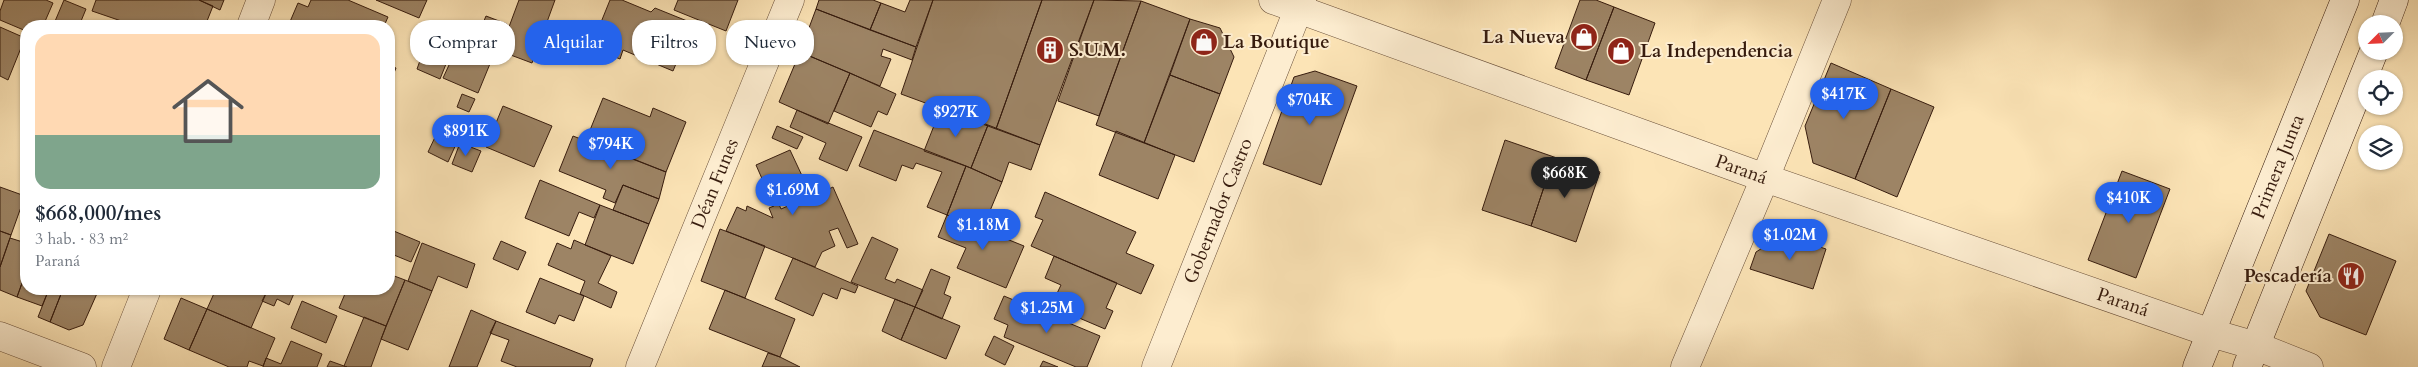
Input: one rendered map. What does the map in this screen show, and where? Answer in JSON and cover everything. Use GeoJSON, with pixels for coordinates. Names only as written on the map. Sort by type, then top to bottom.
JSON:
{"type":"FeatureCollection","features":[{"type":"Feature","properties":{"kind":"street"},"geometry":{"type":"LineString","coordinates":[[253,20],[261,0]]}},
{"type":"Feature","properties":{"kind":"street","name":"Déan Funes"},"geometry":{"type":"LineString","coordinates":[[640,367],[790,0]]}},
{"type":"Feature","properties":{"kind":"street","name":"Paraná"},"geometry":{"type":"LineString","coordinates":[[1273,0],[1300,4],[1765,178],[2211,333],[2252,356],[2309,367]]}},
{"type":"Feature","properties":{"kind":"street"},"geometry":{"type":"LineString","coordinates":[[1685,367],[1765,178],[1837,0]]}},
{"type":"Feature","properties":{"kind":"street","name":"Primera Junta"},"geometry":{"type":"LineString","coordinates":[[2197,367],[2346,0]]}},
{"type":"Feature","properties":{"kind":"street"},"geometry":{"type":"LineString","coordinates":[[2388,15],[2394,0]]}},
{"type":"Feature","properties":{"kind":"street","name":"Gobernador Castro"},"geometry":{"type":"LineString","coordinates":[[1156,367],[1300,4]]}},
{"type":"Feature","properties":{"kind":"street"},"geometry":{"type":"LineString","coordinates":[[2252,356],[2370,60]]}},
{"type":"Feature","properties":{"kind":"street"},"geometry":{"type":"LineString","coordinates":[[116,367],[145,295]]}},
{"type":"Feature","properties":{"kind":"street"},"geometry":{"type":"LineString","coordinates":[[0,336],[82,367]]}},
{"type":"Feature","properties":{"kind":"building"},"geometry":{"type":"Polygon","coordinates":[[[4,0],[46,0],[53,3],[46,20],[20,20],[20,28],[0,20],[0,11],[4,0]]]}},
{"type":"Feature","properties":{"kind":"building"},"geometry":{"type":"Polygon","coordinates":[[[64,0],[86,9],[81,20],[56,20],[64,0]]]}},
{"type":"Feature","properties":{"kind":"building"},"geometry":{"type":"Polygon","coordinates":[[[96,0],[199,0],[213,6],[207,20],[118,20],[92,11],[96,0]]]}},
{"type":"Feature","properties":{"kind":"building"},"geometry":{"type":"Polygon","coordinates":[[[199,0],[224,0],[220,10],[199,0]]]}},
{"type":"Feature","properties":{"kind":"building"},"geometry":{"type":"Polygon","coordinates":[[[311,0],[348,0],[388,17],[387,20],[291,20],[298,3],[308,7],[311,0]]]}},
{"type":"Feature","properties":{"kind":"building"},"geometry":{"type":"Polygon","coordinates":[[[376,0],[427,0],[419,18],[376,0]]]}},
{"type":"Feature","properties":{"kind":"building"},"geometry":{"type":"Polygon","coordinates":[[[519,0],[555,0],[548,20],[525,20],[525,60],[515,57],[515,20],[512,20],[519,0]]]}},
{"type":"Feature","properties":{"kind":"building"},"geometry":{"type":"Polygon","coordinates":[[[610,0],[622,0],[651,12],[655,8],[685,20],[632,20],[632,54],[623,50],[622,53],[622,20],[602,20],[610,0]]]}},
{"type":"Feature","properties":{"kind":"building"},"geometry":{"type":"Polygon","coordinates":[[[678,0],[738,0],[730,20],[726,20],[726,31],[716,27],[716,20],[699,20],[674,10],[678,0]]]}},
{"type":"Feature","properties":{"kind":"building"},"geometry":{"type":"Polygon","coordinates":[[[819,0],[873,0],[881,3],[870,30],[816,9],[819,0]]]}},
{"type":"Feature","properties":{"kind":"building"},"geometry":{"type":"Polygon","coordinates":[[[910,0],[933,0],[916,47],[870,30],[881,3],[905,12],[910,0]]]}},
{"type":"Feature","properties":{"kind":"building"},"geometry":{"type":"Polygon","coordinates":[[[933,0],[1042,0],[996,129],[901,94],[933,0]]]}},
{"type":"Feature","properties":{"kind":"building","name":"S.U.M."},"geometry":{"type":"Polygon","coordinates":[[[1042,0],[1094,0],[1040,145],[996,129],[1042,0]]]}},
{"type":"Feature","properties":{"kind":"building"},"geometry":{"type":"Polygon","coordinates":[[[1094,0],[1141,1],[1099,116],[1058,101],[1094,0]]]}},
{"type":"Feature","properties":{"kind":"building","name":"La Nueva"},"geometry":{"type":"Polygon","coordinates":[[[1580,0],[1596,0],[1614,7],[1586,80],[1555,68],[1580,0]]]}},
{"type":"Feature","properties":{"kind":"building"},"geometry":{"type":"Polygon","coordinates":[[[1141,1],[1190,19],[1144,143],[1096,125],[1141,1]]]}},
{"type":"Feature","properties":{"kind":"building","name":"La Independencia"},"geometry":{"type":"Polygon","coordinates":[[[1614,7],[1655,23],[1629,95],[1586,80],[1614,7]]]}},
{"type":"Feature","properties":{"kind":"building"},"geometry":{"type":"Polygon","coordinates":[[[816,9],[916,47],[912,60],[883,49],[881,56],[891,59],[880,86],[814,58],[814,20],[812,20],[816,9]]]}},
{"type":"Feature","properties":{"kind":"building"},"geometry":{"type":"Polygon","coordinates":[[[486,16],[496,20],[484,20],[486,16]]]}},
{"type":"Feature","properties":{"kind":"building","name":"La Boutique"},"geometry":{"type":"Polygon","coordinates":[[[1190,19],[1220,28],[1234,57],[1220,94],[1170,75],[1190,19]]]}},
{"type":"Feature","properties":{"kind":"building"},"geometry":{"type":"Polygon","coordinates":[[[0,27],[20,36],[20,50],[8,80],[0,76],[0,27]]]}},
{"type":"Feature","properties":{"kind":"building"},"geometry":{"type":"Polygon","coordinates":[[[814,58],[850,73],[828,124],[779,102],[795,65],[814,65],[814,58]]]}},
{"type":"Feature","properties":{"kind":"building"},"geometry":{"type":"Polygon","coordinates":[[[1831,63],[1891,89],[1855,179],[1813,163],[1805,126],[1831,63]]]}},
{"type":"Feature","properties":{"kind":"building"},"geometry":{"type":"Polygon","coordinates":[[[418,65],[446,65],[440,79],[417,69],[418,65]]]}},
{"type":"Feature","properties":{"kind":"building"},"geometry":{"type":"Polygon","coordinates":[[[449,65],[489,65],[478,93],[443,78],[449,65]]]}},
{"type":"Feature","properties":{"kind":"building"},"geometry":{"type":"Polygon","coordinates":[[[659,65],[676,65],[673,71],[659,65]]]}},
{"type":"Feature","properties":{"kind":"building"},"geometry":{"type":"Polygon","coordinates":[[[1315,71],[1357,86],[1321,185],[1263,164],[1294,77],[1315,71]]]}},
{"type":"Feature","properties":{"kind":"building"},"geometry":{"type":"Polygon","coordinates":[[[850,73],[896,94],[887,115],[878,111],[871,127],[834,111],[850,73]]]}},
{"type":"Feature","properties":{"kind":"building"},"geometry":{"type":"Polygon","coordinates":[[[1170,75],[1220,94],[1194,162],[1144,143],[1170,75]]]}},
{"type":"Feature","properties":{"kind":"building"},"geometry":{"type":"Polygon","coordinates":[[[1891,89],[1934,107],[1897,197],[1855,179],[1891,89]]]}},
{"type":"Feature","properties":{"kind":"building"},"geometry":{"type":"Polygon","coordinates":[[[462,94],[475,99],[469,112],[457,107],[462,94]]]}},
{"type":"Feature","properties":{"kind":"building"},"geometry":{"type":"Polygon","coordinates":[[[603,98],[650,117],[653,108],[686,122],[666,172],[586,140],[603,98]]]}},
{"type":"Feature","properties":{"kind":"building"},"geometry":{"type":"Polygon","coordinates":[[[503,106],[552,126],[534,167],[486,147],[503,106]]]}},
{"type":"Feature","properties":{"kind":"building"},"geometry":{"type":"Polygon","coordinates":[[[941,108],[988,125],[971,168],[924,151],[941,108]]]}},
{"type":"Feature","properties":{"kind":"building"},"geometry":{"type":"Polygon","coordinates":[[[797,110],[862,137],[847,171],[819,159],[826,143],[790,127],[797,110]]]}},
{"type":"Feature","properties":{"kind":"building"},"geometry":{"type":"Polygon","coordinates":[[[469,120],[488,128],[482,146],[462,138],[469,120]]]}},
{"type":"Feature","properties":{"kind":"building"},"geometry":{"type":"Polygon","coordinates":[[[988,125],[1040,145],[1031,170],[1009,162],[1002,182],[971,168],[988,125]]]}},
{"type":"Feature","properties":{"kind":"building"},"geometry":{"type":"Polygon","coordinates":[[[777,126],[803,137],[797,149],[772,138],[777,126]]]}},
{"type":"Feature","properties":{"kind":"building"},"geometry":{"type":"Polygon","coordinates":[[[874,130],[966,166],[947,215],[927,207],[942,172],[916,163],[913,169],[902,165],[896,181],[859,166],[874,130]]]}},
{"type":"Feature","properties":{"kind":"building"},"geometry":{"type":"Polygon","coordinates":[[[1116,131],[1175,155],[1158,199],[1099,175],[1116,131]]]}},
{"type":"Feature","properties":{"kind":"building"},"geometry":{"type":"Polygon","coordinates":[[[437,133],[457,142],[448,162],[428,152],[437,133]]]}},
{"type":"Feature","properties":{"kind":"building"},"geometry":{"type":"Polygon","coordinates":[[[573,136],[666,172],[659,199],[623,185],[615,203],[603,198],[606,190],[559,171],[573,136]]]}},
{"type":"Feature","properties":{"kind":"building"},"geometry":{"type":"Polygon","coordinates":[[[1505,140],[1554,157],[1531,226],[1482,210],[1505,140]]]}},
{"type":"Feature","properties":{"kind":"building"},"geometry":{"type":"Polygon","coordinates":[[[460,143],[481,151],[472,172],[452,164],[460,143]]]}},
{"type":"Feature","properties":{"kind":"building"},"geometry":{"type":"Polygon","coordinates":[[[790,150],[804,180],[774,193],[781,209],[795,203],[792,198],[806,192],[809,198],[833,187],[858,244],[847,248],[838,228],[829,231],[835,246],[822,252],[815,267],[726,231],[737,207],[746,211],[747,206],[773,218],[769,208],[774,206],[756,165],[790,150]]]}},
{"type":"Feature","properties":{"kind":"building"},"geometry":{"type":"Polygon","coordinates":[[[1554,157],[1600,172],[1576,242],[1531,226],[1554,157]]]}},
{"type":"Feature","properties":{"kind":"building"},"geometry":{"type":"Polygon","coordinates":[[[966,166],[1002,182],[987,218],[993,220],[988,231],[947,215],[966,166]]]}},
{"type":"Feature","properties":{"kind":"building"},"geometry":{"type":"Polygon","coordinates":[[[2122,171],[2170,189],[2136,278],[2088,260],[2122,171]]]}},
{"type":"Feature","properties":{"kind":"building"},"geometry":{"type":"Polygon","coordinates":[[[540,180],[600,205],[594,218],[579,212],[569,236],[525,218],[540,180]]]}},
{"type":"Feature","properties":{"kind":"building"},"geometry":{"type":"Polygon","coordinates":[[[623,185],[659,199],[649,224],[613,210],[623,185]]]}},
{"type":"Feature","properties":{"kind":"building"},"geometry":{"type":"Polygon","coordinates":[[[0,187],[20,194],[20,210],[11,235],[0,231],[0,187]]]}},
{"type":"Feature","properties":{"kind":"building"},"geometry":{"type":"Polygon","coordinates":[[[1045,192],[1136,232],[1126,253],[1154,265],[1141,294],[1031,246],[1043,220],[1035,217],[1045,192]]]}},
{"type":"Feature","properties":{"kind":"building"},"geometry":{"type":"Polygon","coordinates":[[[600,205],[649,224],[633,264],[585,245],[600,205]]]}},
{"type":"Feature","properties":{"kind":"building"},"geometry":{"type":"Polygon","coordinates":[[[947,215],[1024,246],[1006,288],[957,268],[966,248],[938,237],[947,215]]]}},
{"type":"Feature","properties":{"kind":"building"},"geometry":{"type":"Polygon","coordinates":[[[720,229],[765,246],[745,298],[701,281],[720,229]]]}},
{"type":"Feature","properties":{"kind":"building"},"geometry":{"type":"Polygon","coordinates":[[[0,231],[11,235],[0,267],[0,231]]]}},
{"type":"Feature","properties":{"kind":"building"},"geometry":{"type":"Polygon","coordinates":[[[395,232],[420,242],[411,262],[395,255],[395,232]]]}},
{"type":"Feature","properties":{"kind":"building","name":"Pescadería"},"geometry":{"type":"Polygon","coordinates":[[[2329,234],[2396,261],[2366,335],[2320,317],[2306,291],[2329,234]]]}},
{"type":"Feature","properties":{"kind":"building"},"geometry":{"type":"Polygon","coordinates":[[[1783,235],[1826,249],[1813,289],[1750,269],[1756,252],[1783,235]]]}},
{"type":"Feature","properties":{"kind":"building"},"geometry":{"type":"Polygon","coordinates":[[[872,237],[898,249],[885,279],[895,283],[897,279],[923,290],[915,307],[851,282],[872,237]]]}},
{"type":"Feature","properties":{"kind":"building"},"geometry":{"type":"Polygon","coordinates":[[[10,238],[20,241],[20,289],[17,297],[0,290],[0,267],[10,238]]]}},
{"type":"Feature","properties":{"kind":"building"},"geometry":{"type":"Polygon","coordinates":[[[574,240],[611,256],[598,283],[617,292],[611,308],[580,294],[585,281],[548,265],[557,243],[571,249],[574,240]]]}},
{"type":"Feature","properties":{"kind":"building"},"geometry":{"type":"Polygon","coordinates":[[[501,241],[526,252],[518,270],[493,259],[501,241]]]}},
{"type":"Feature","properties":{"kind":"building"},"geometry":{"type":"Polygon","coordinates":[[[422,243],[475,264],[467,288],[438,276],[432,291],[408,281],[422,243]]]}},
{"type":"Feature","properties":{"kind":"building"},"geometry":{"type":"Polygon","coordinates":[[[1054,256],[1117,283],[1106,308],[1113,311],[1105,329],[1051,306],[1061,285],[1045,278],[1054,256]]]}},
{"type":"Feature","properties":{"kind":"building"},"geometry":{"type":"Polygon","coordinates":[[[793,258],[858,286],[855,293],[841,288],[837,299],[823,293],[813,316],[775,299],[793,258]]]}},
{"type":"Feature","properties":{"kind":"building"},"geometry":{"type":"Polygon","coordinates":[[[931,269],[950,277],[944,294],[951,297],[942,319],[915,307],[931,269]]]}},
{"type":"Feature","properties":{"kind":"building"},"geometry":{"type":"Polygon","coordinates":[[[395,276],[405,280],[386,326],[339,308],[344,295],[395,295],[395,276]]]}},
{"type":"Feature","properties":{"kind":"building"},"geometry":{"type":"Polygon","coordinates":[[[540,278],[584,296],[574,321],[559,315],[555,324],[526,312],[540,278]]]}},
{"type":"Feature","properties":{"kind":"building"},"geometry":{"type":"Polygon","coordinates":[[[405,280],[432,291],[408,350],[381,339],[405,280]]]}},
{"type":"Feature","properties":{"kind":"building"},"geometry":{"type":"Polygon","coordinates":[[[20,289],[20,295],[47,295],[42,306],[17,297],[20,289]]]}},
{"type":"Feature","properties":{"kind":"building"},"geometry":{"type":"Polygon","coordinates":[[[725,290],[795,319],[780,357],[709,329],[725,290]]]}},
{"type":"Feature","properties":{"kind":"building"},"geometry":{"type":"Polygon","coordinates":[[[47,295],[61,295],[50,322],[38,317],[47,295]]]}},
{"type":"Feature","properties":{"kind":"building"},"geometry":{"type":"Polygon","coordinates":[[[61,295],[96,295],[83,325],[69,330],[50,322],[61,295]]]}},
{"type":"Feature","properties":{"kind":"building"},"geometry":{"type":"Polygon","coordinates":[[[213,295],[265,295],[251,328],[207,309],[213,295]]]}},
{"type":"Feature","properties":{"kind":"building"},"geometry":{"type":"Polygon","coordinates":[[[265,295],[293,295],[289,305],[277,299],[274,306],[262,301],[265,295]]]}},
{"type":"Feature","properties":{"kind":"building"},"geometry":{"type":"Polygon","coordinates":[[[1004,296],[1100,336],[1087,367],[1076,367],[1004,337],[1008,325],[994,319],[1004,296]]]}},
{"type":"Feature","properties":{"kind":"building"},"geometry":{"type":"Polygon","coordinates":[[[181,298],[207,309],[189,350],[164,339],[181,298]]]}},
{"type":"Feature","properties":{"kind":"building"},"geometry":{"type":"Polygon","coordinates":[[[895,299],[915,307],[901,340],[882,331],[895,299]]]}},
{"type":"Feature","properties":{"kind":"building"},"geometry":{"type":"Polygon","coordinates":[[[302,301],[337,316],[326,343],[291,328],[302,301]]]}},
{"type":"Feature","properties":{"kind":"building"},"geometry":{"type":"Polygon","coordinates":[[[915,307],[960,326],[946,359],[901,340],[915,307]]]}},
{"type":"Feature","properties":{"kind":"building"},"geometry":{"type":"Polygon","coordinates":[[[207,309],[275,338],[263,366],[249,361],[247,367],[229,367],[189,350],[207,309]]]}},
{"type":"Feature","properties":{"kind":"building"},"geometry":{"type":"Polygon","coordinates":[[[471,310],[496,321],[477,367],[449,367],[471,310]]]}},
{"type":"Feature","properties":{"kind":"building"},"geometry":{"type":"Polygon","coordinates":[[[364,317],[386,326],[371,367],[344,366],[364,317]]]}},
{"type":"Feature","properties":{"kind":"building"},"geometry":{"type":"Polygon","coordinates":[[[496,321],[593,359],[590,367],[517,367],[501,361],[509,340],[490,333],[496,321]]]}},
{"type":"Feature","properties":{"kind":"building"},"geometry":{"type":"Polygon","coordinates":[[[994,336],[1014,346],[1005,365],[985,355],[994,336]]]}},
{"type":"Feature","properties":{"kind":"building"},"geometry":{"type":"Polygon","coordinates":[[[291,341],[322,354],[317,367],[263,367],[266,358],[281,364],[291,341]]]}},
{"type":"Feature","properties":{"kind":"building"},"geometry":{"type":"Polygon","coordinates":[[[768,353],[780,357],[800,367],[762,367],[768,353]]]}},
{"type":"Feature","properties":{"kind":"building"},"geometry":{"type":"Polygon","coordinates":[[[330,361],[344,366],[347,367],[327,367],[330,361]]]}},
{"type":"Feature","properties":{"kind":"building"},"geometry":{"type":"Polygon","coordinates":[[[1043,361],[1058,367],[1040,367],[1043,361]]]}},
{"type":"Feature","properties":{"kind":"place","name":"La Nueva"},"geometry":{"type":"Point","coordinates":[1584,37]}},
{"type":"Feature","properties":{"kind":"place","name":"La Boutique"},"geometry":{"type":"Point","coordinates":[1204,42]}},
{"type":"Feature","properties":{"kind":"place","name":"S.U.M."},"geometry":{"type":"Point","coordinates":[1050,50]}},
{"type":"Feature","properties":{"kind":"place","name":"La Independencia"},"geometry":{"type":"Point","coordinates":[1621,51]}},
{"type":"Feature","properties":{"kind":"place","name":"Pescadería"},"geometry":{"type":"Point","coordinates":[2351,276]}}]}
